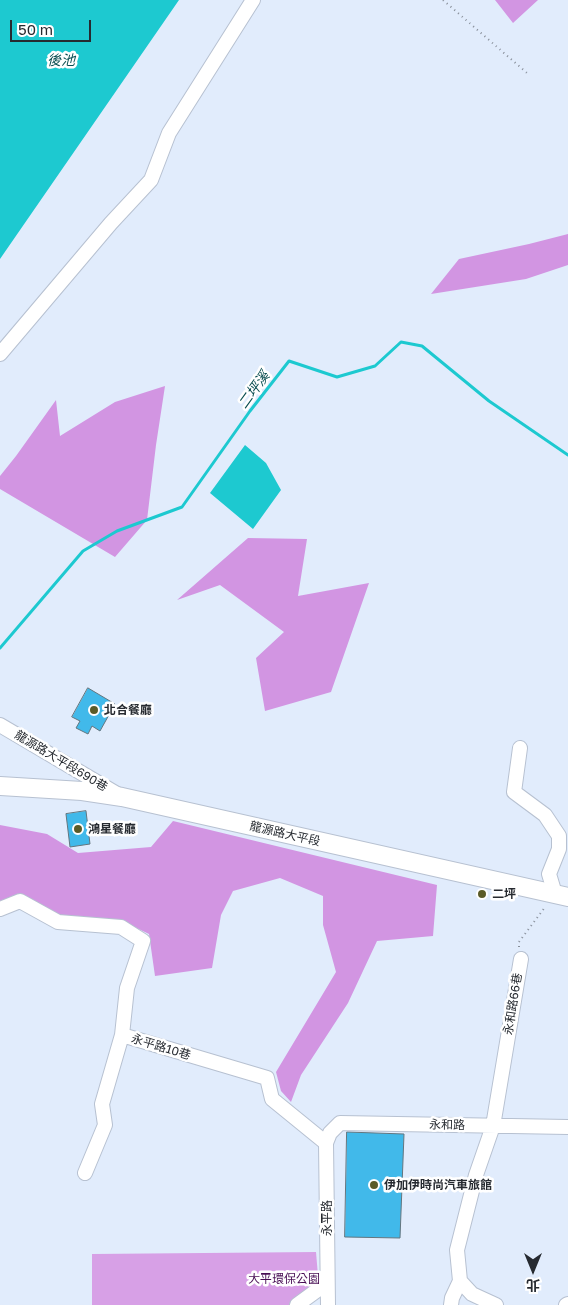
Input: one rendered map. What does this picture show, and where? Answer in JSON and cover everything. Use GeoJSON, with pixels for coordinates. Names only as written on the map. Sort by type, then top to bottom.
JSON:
{"type":"FeatureCollection","features":[{"type":"Feature","properties":{"kind":"main road","name":"龍源路大平段"},"geometry":{"type":"LineString","coordinates":[[0,786],[82,791],[122,797],[561,896]]}},
{"type":"Feature","properties":{"kind":"street"},"geometry":{"type":"LineString","coordinates":[[0,354],[111,223],[151,180],[169,133],[253,0]]}},
{"type":"Feature","properties":{"kind":"street","name":"龍源路大平段690巷"},"geometry":{"type":"LineString","coordinates":[[0,725],[122,797]]}},
{"type":"Feature","properties":{"kind":"street"},"geometry":{"type":"LineString","coordinates":[[520,748],[514,792],[545,815],[559,836],[559,849],[549,874],[561,896]]}},
{"type":"Feature","properties":{"kind":"street","name":"永平路10巷"},"geometry":{"type":"LineString","coordinates":[[0,909],[20,901],[58,922],[121,927],[143,941],[127,988],[122,1035],[267,1078],[272,1099],[328,1138]]}},
{"type":"Feature","properties":{"kind":"street","name":"永和路66巷"},"geometry":{"type":"LineString","coordinates":[[460,1281],[457,1250],[476,1174],[493,1126],[520,959]]}},
{"type":"Feature","properties":{"kind":"street"},"geometry":{"type":"LineString","coordinates":[[86,1172],[105,1125],[102,1104],[122,1035]]}},
{"type":"Feature","properties":{"kind":"street","name":"永和路"},"geometry":{"type":"LineString","coordinates":[[328,1138],[340,1123],[568,1127]]}},
{"type":"Feature","properties":{"kind":"street","name":"永平路"},"geometry":{"type":"LineString","coordinates":[[328,1138],[328,1305]]}},
{"type":"Feature","properties":{"kind":"street"},"geometry":{"type":"LineString","coordinates":[[451,1305],[452,1298],[460,1281],[472,1294],[496,1305]]}},
{"type":"Feature","properties":{"kind":"street"},"geometry":{"type":"LineString","coordinates":[[297,1305],[327,1283]]}},
{"type":"Feature","properties":{"kind":"path"},"geometry":{"type":"LineString","coordinates":[[443,0],[527,73]]}},
{"type":"Feature","properties":{"kind":"path","name":"永和路66巷"},"geometry":{"type":"LineString","coordinates":[[520,959],[519,942],[561,896]]}},
{"type":"Feature","properties":{"kind":"green space","name":"大平環保公園"},"geometry":{"type":"Polygon","coordinates":[[[316,1252],[319,1288],[295,1305],[92,1305],[92,1254],[316,1252]]]}},
{"type":"Feature","properties":{"kind":"shaded area"},"geometry":{"type":"Polygon","coordinates":[[[495,0],[538,0],[513,23],[495,0]]]}},
{"type":"Feature","properties":{"kind":"shaded area"},"geometry":{"type":"Polygon","coordinates":[[[568,234],[568,265],[526,279],[431,294],[459,259],[568,234]]]}},
{"type":"Feature","properties":{"kind":"shaded area"},"geometry":{"type":"Polygon","coordinates":[[[165,386],[147,520],[115,557],[0,489],[0,476],[56,400],[60,436],[115,402],[165,386]]]}},
{"type":"Feature","properties":{"kind":"shaded area"},"geometry":{"type":"Polygon","coordinates":[[[248,538],[307,539],[298,596],[369,583],[331,692],[265,711],[256,658],[284,632],[220,585],[177,600],[248,538]]]}},
{"type":"Feature","properties":{"kind":"shaded area"},"geometry":{"type":"Polygon","coordinates":[[[173,821],[437,885],[433,936],[377,941],[348,1003],[301,1075],[291,1102],[281,1091],[276,1072],[336,972],[323,925],[323,896],[280,878],[233,891],[221,915],[212,968],[155,976],[149,934],[120,920],[61,917],[23,895],[0,901],[0,825],[47,834],[78,853],[151,847],[173,821]]]}},
{"type":"Feature","properties":{"kind":"water","name":"後池"},"geometry":{"type":"Polygon","coordinates":[[[0,0],[179,0],[0,259],[0,0]]]}},
{"type":"Feature","properties":{"kind":"water"},"geometry":{"type":"Polygon","coordinates":[[[245,445],[266,463],[281,490],[253,529],[210,493],[245,445]]]}},
{"type":"Feature","properties":{"kind":"building","name":"北合餐廳"},"geometry":{"type":"Polygon","coordinates":[[[88,688],[115,704],[100,731],[92,726],[88,734],[76,728],[80,721],[72,717],[88,688]]]}},
{"type":"Feature","properties":{"kind":"building","name":"鴻星餐廳"},"geometry":{"type":"Polygon","coordinates":[[[86,811],[90,844],[70,847],[66,814],[86,811]]]}},
{"type":"Feature","properties":{"kind":"building","name":"伊加伊時尚汽車旅館"},"geometry":{"type":"Polygon","coordinates":[[[347,1132],[404,1134],[400,1238],[345,1237],[347,1132]]]}},
{"type":"Feature","properties":{"kind":"waterway","name":"二坪溪"},"geometry":{"type":"LineString","coordinates":[[0,648],[83,551],[117,531],[182,507],[250,411],[289,361],[337,377],[375,366],[401,342],[422,346],[489,401],[568,455]]}},
{"type":"Feature","properties":{"kind":"place","name":"北合餐廳"},"geometry":{"type":"Point","coordinates":[94,710]}},
{"type":"Feature","properties":{"kind":"place","name":"鴻星餐廳"},"geometry":{"type":"Point","coordinates":[78,829]}},
{"type":"Feature","properties":{"kind":"place","name":"二坪"},"geometry":{"type":"Point","coordinates":[482,894]}},
{"type":"Feature","properties":{"kind":"place","name":"伊加伊時尚汽車旅館"},"geometry":{"type":"Point","coordinates":[374,1185]}}]}
